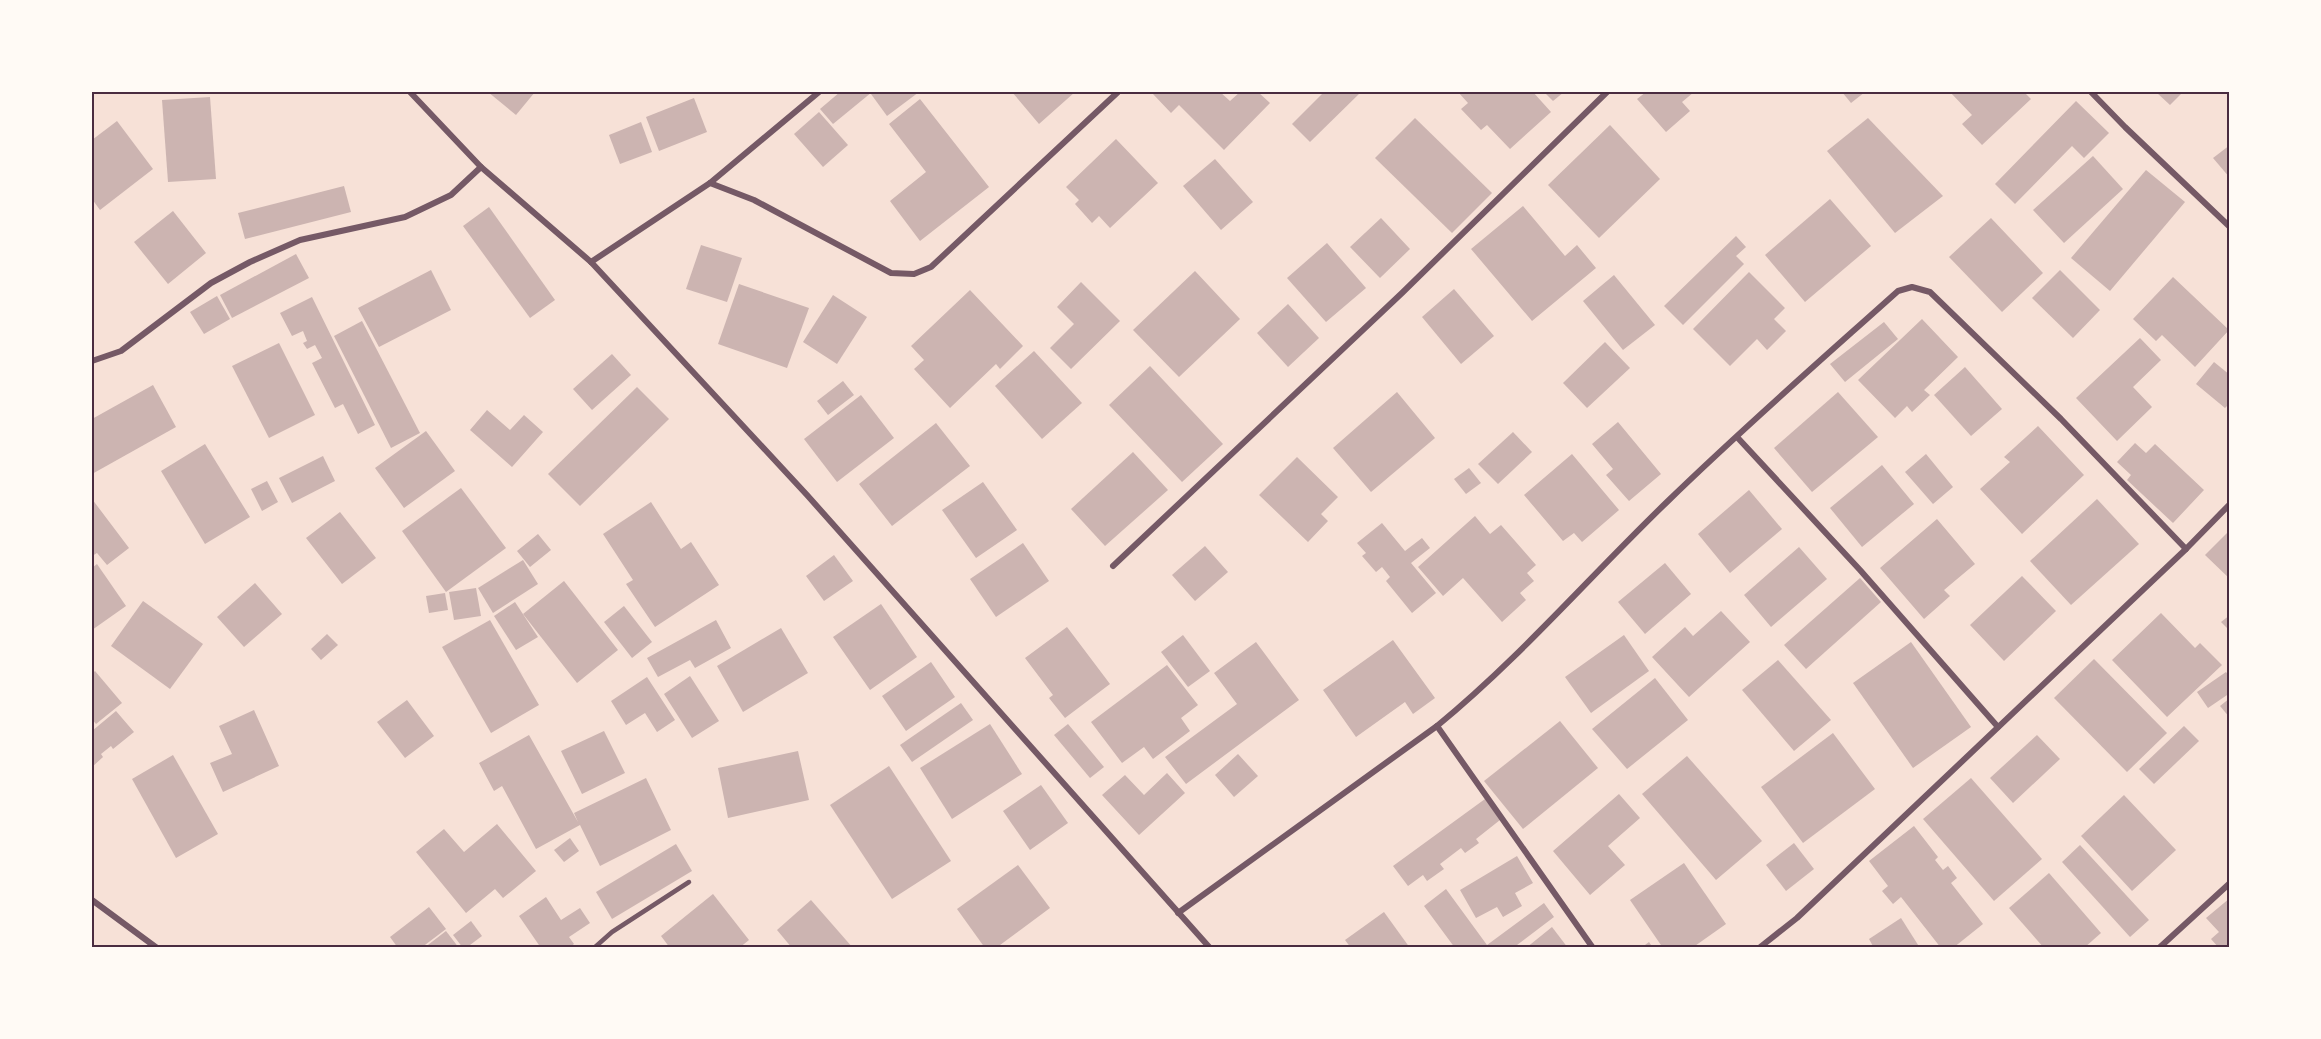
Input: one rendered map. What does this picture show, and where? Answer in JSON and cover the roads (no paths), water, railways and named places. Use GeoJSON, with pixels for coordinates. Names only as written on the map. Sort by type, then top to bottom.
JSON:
{"type":"FeatureCollection","features":[{"type":"Feature","properties":{"kind":"street"},"geometry":{"type":"LineString","coordinates":[[411,92],[481,167],[591,262],[807,495],[1210,948]]}},
{"type":"Feature","properties":{"kind":"street"},"geometry":{"type":"LineString","coordinates":[[591,262],[710,183],[819,92]]}},
{"type":"Feature","properties":{"kind":"street"},"geometry":{"type":"LineString","coordinates":[[710,183],[754,200],[891,273],[914,274],[931,267],[1118,92]]}},
{"type":"Feature","properties":{"kind":"street"},"geometry":{"type":"LineString","coordinates":[[1113,566],[1402,292],[1607,92]]}},
{"type":"Feature","properties":{"kind":"street"},"geometry":{"type":"LineString","coordinates":[[2091,92],[2229,227]]}},
{"type":"Feature","properties":{"kind":"street"},"geometry":{"type":"LineString","coordinates":[[92,361],[121,351],[211,282],[250,262],[300,240],[405,217],[451,195],[481,167]]}},
{"type":"Feature","properties":{"kind":"street"},"geometry":{"type":"LineString","coordinates":[[1178,913],[1437,726],[1465,703],[1544,628],[1669,500],[1898,291],[1912,287],[1930,292],[2061,419],[2186,549]]}},
{"type":"Feature","properties":{"kind":"street"},"geometry":{"type":"LineString","coordinates":[[1737,437],[1860,570],[1998,727]]}},
{"type":"Feature","properties":{"kind":"street"},"geometry":{"type":"LineString","coordinates":[[1759,948],[1797,918],[2186,549],[2229,504]]}},
{"type":"Feature","properties":{"kind":"street"},"geometry":{"type":"LineString","coordinates":[[1437,726],[1593,948]]}},
{"type":"Feature","properties":{"kind":"street"},"geometry":{"type":"LineString","coordinates":[[2159,948],[2229,883]]}},
{"type":"Feature","properties":{"kind":"street"},"geometry":{"type":"LineString","coordinates":[[92,900],[157,948]]}},
{"type":"Feature","properties":{"kind":"lane"},"geometry":{"type":"LineString","coordinates":[[594,948],[612,932],[689,882]]}}]}
